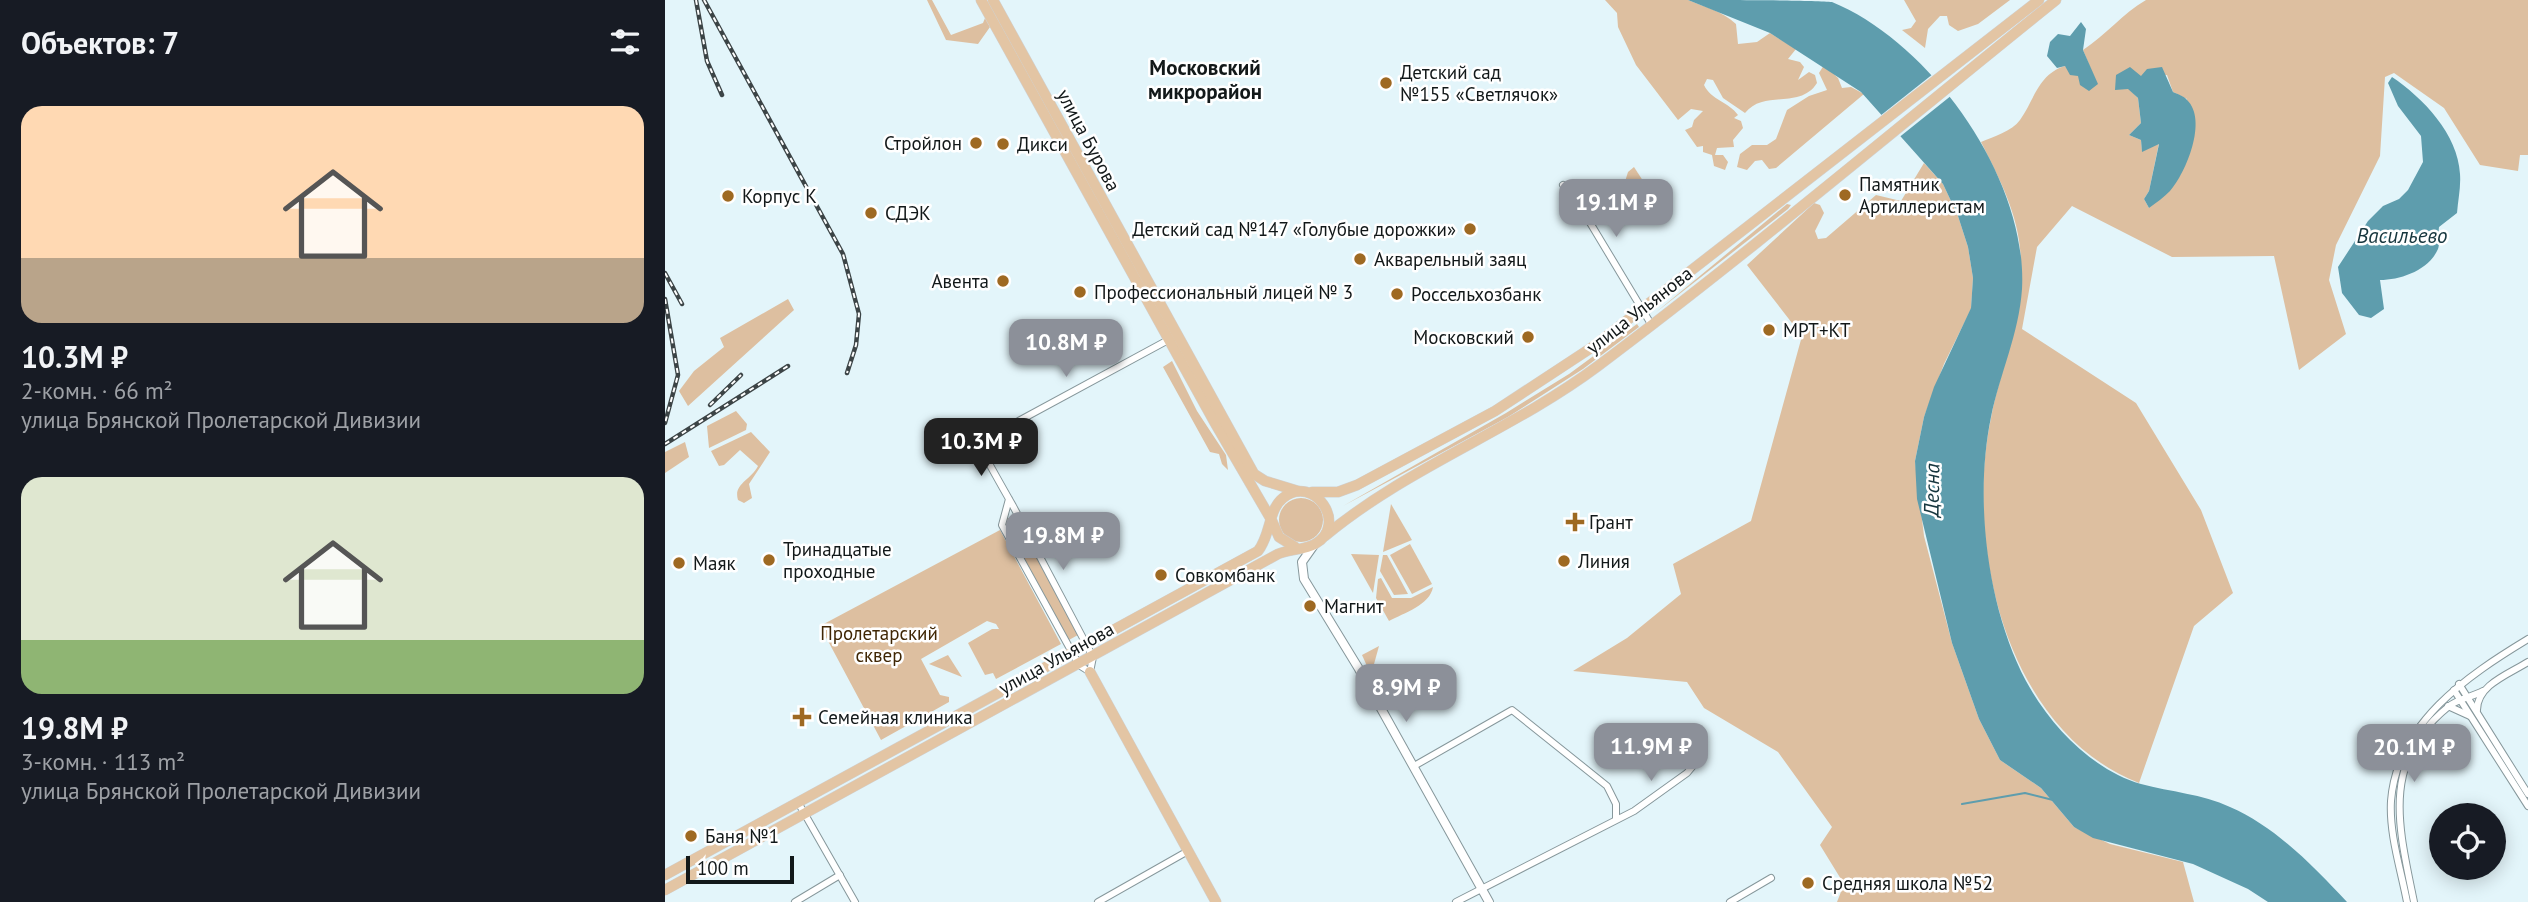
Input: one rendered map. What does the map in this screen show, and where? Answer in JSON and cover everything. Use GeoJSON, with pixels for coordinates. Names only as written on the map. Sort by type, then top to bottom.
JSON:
{"type":"FeatureCollection","features":[{"type":"Feature","properties":{"kind":"main road","name":"улица Бурова"},"geometry":{"type":"LineString","coordinates":[[981,0],[1172,337],[1254,474],[1265,481],[1303,492]]}},
{"type":"Feature","properties":{"kind":"main road","name":"улица Бурова"},"geometry":{"type":"LineString","coordinates":[[993,0],[1249,484],[1272,521]]}},
{"type":"Feature","properties":{"kind":"main road","name":"улица Ульянова"},"geometry":{"type":"LineString","coordinates":[[1303,492],[1338,492],[1357,485],[1495,411],[1567,365],[1849,151],[2039,0]]}},
{"type":"Feature","properties":{"kind":"main road","name":"улица Ульянова"},"geometry":{"type":"LineString","coordinates":[[1318,542],[1394,485],[1504,426],[1559,392],[1651,324],[2056,0]]}},
{"type":"Feature","properties":{"kind":"main road"},"geometry":{"type":"LineString","coordinates":[[1303,492],[1323,502],[1328,511],[1327,530],[1318,542],[1295,547],[1279,537],[1272,521],[1277,504],[1290,493],[1303,492]]}},
{"type":"Feature","properties":{"kind":"main road","name":"улица Ульянова"},"geometry":{"type":"LineString","coordinates":[[665,875],[1258,551],[1267,537],[1272,521]]}},
{"type":"Feature","properties":{"kind":"main road","name":"улица Ульянова"},"geometry":{"type":"LineString","coordinates":[[665,890],[1295,547]]}},
{"type":"Feature","properties":{"kind":"main road"},"geometry":{"type":"LineString","coordinates":[[1090,672],[1216,902]]}},
{"type":"Feature","properties":{"kind":"street"},"geometry":{"type":"LineString","coordinates":[[1563,185],[1589,221],[1651,324]]}},
{"type":"Feature","properties":{"kind":"street"},"geometry":{"type":"LineString","coordinates":[[1009,499],[1002,525],[1079,666],[1090,672],[1093,657],[1009,499],[978,443],[1172,337]]}},
{"type":"Feature","properties":{"kind":"street"},"geometry":{"type":"LineString","coordinates":[[1318,542],[1303,562],[1304,579],[1414,766],[1489,902]]}},
{"type":"Feature","properties":{"kind":"street"},"geometry":{"type":"LineString","coordinates":[[2407,902],[2392,824],[2396,775],[2415,733],[2459,684],[2528,639]]}},
{"type":"Feature","properties":{"kind":"street"},"geometry":{"type":"LineString","coordinates":[[2414,902],[2398,824],[2397,802],[2410,754],[2420,737],[2448,706],[2483,691],[2528,662]]}},
{"type":"Feature","properties":{"kind":"street"},"geometry":{"type":"LineString","coordinates":[[2459,684],[2465,700]]}},
{"type":"Feature","properties":{"kind":"street"},"geometry":{"type":"LineString","coordinates":[[2454,690],[2465,700],[2528,794]]}},
{"type":"Feature","properties":{"kind":"street"},"geometry":{"type":"LineString","coordinates":[[2483,691],[2478,698],[2476,716],[2528,806]]}},
{"type":"Feature","properties":{"kind":"street"},"geometry":{"type":"LineString","coordinates":[[2448,706],[2476,716]]}},
{"type":"Feature","properties":{"kind":"street"},"geometry":{"type":"LineString","coordinates":[[1414,766],[1512,710],[1608,786],[1616,804],[1616,819]]}},
{"type":"Feature","properties":{"kind":"street"},"geometry":{"type":"LineString","coordinates":[[1456,902],[1634,811],[1687,773],[1697,761]]}},
{"type":"Feature","properties":{"kind":"street"},"geometry":{"type":"LineString","coordinates":[[799,804],[855,902]]}},
{"type":"Feature","properties":{"kind":"street"},"geometry":{"type":"LineString","coordinates":[[1098,902],[1188,851]]}},
{"type":"Feature","properties":{"kind":"street"},"geometry":{"type":"LineString","coordinates":[[795,902],[840,875]]}},
{"type":"Feature","properties":{"kind":"street"},"geometry":{"type":"LineString","coordinates":[[1730,902],[1771,878]]}},
{"type":"Feature","properties":{"kind":"green space"},"geometry":{"type":"Polygon","coordinates":[[[927,0],[932,0],[951,35],[983,23],[985,18],[990,27],[978,44],[946,40],[927,0]]]}},
{"type":"Feature","properties":{"kind":"green space"},"geometry":{"type":"Polygon","coordinates":[[[1605,0],[1688,0],[1707,7],[1736,24],[1738,44],[1757,42],[1770,33],[1796,49],[1788,59],[1800,62],[1804,67],[1798,80],[1809,72],[1815,75],[1817,83],[1801,96],[1762,102],[1745,113],[1723,98],[1713,80],[1707,79],[1704,85],[1707,90],[1738,115],[1734,118],[1741,121],[1743,128],[1733,140],[1734,147],[1717,148],[1715,155],[1723,155],[1728,162],[1725,170],[1714,166],[1712,155],[1703,152],[1703,146],[1697,147],[1685,130],[1692,127],[1694,120],[1703,111],[1691,109],[1678,120],[1636,65],[1618,27],[1617,13],[1605,0]]]}},
{"type":"Feature","properties":{"kind":"green space"},"geometry":{"type":"Polygon","coordinates":[[[1904,0],[2010,0],[1978,24],[1958,31],[1949,25],[1947,16],[1940,16],[1928,29],[1925,48],[1902,30],[1911,28],[1916,21],[1904,0]]]}},
{"type":"Feature","properties":{"kind":"green space"},"geometry":{"type":"Polygon","coordinates":[[[2146,0],[2528,0],[2528,155],[2520,155],[2518,171],[2480,165],[2444,108],[2394,73],[2385,77],[2380,156],[2336,245],[2329,280],[2346,334],[2299,370],[2274,256],[2172,257],[2072,206],[2037,247],[2022,329],[2136,403],[2201,510],[2233,593],[2194,626],[2139,783],[2093,758],[2056,722],[2027,678],[2005,629],[1991,576],[1984,522],[1984,468],[1991,418],[2016,324],[2021,262],[2013,215],[1981,142],[2017,124],[2043,82],[2056,70],[2065,66],[2097,84],[2083,50],[2146,0]],[[2167,75],[2141,77],[2128,88],[2138,98],[2141,123],[2129,135],[2141,140],[2142,151],[2159,143],[2149,191],[2144,199],[2149,208],[2187,99],[2173,92],[2167,75]]]}},
{"type":"Feature","properties":{"kind":"green space"},"geometry":{"type":"Polygon","coordinates":[[[1824,65],[1838,78],[1842,88],[1851,87],[1864,94],[1776,168],[1769,169],[1762,160],[1755,161],[1747,170],[1737,167],[1740,154],[1752,145],[1767,145],[1776,139],[1787,110],[1809,96],[1827,90],[1819,73],[1824,65]]]}},
{"type":"Feature","properties":{"kind":"green space"},"geometry":{"type":"Polygon","coordinates":[[[1924,163],[1943,184],[1958,216],[1968,247],[1973,278],[1971,309],[1944,364],[1924,417],[1915,461],[1924,536],[1952,643],[1979,719],[2000,760],[2041,788],[2074,827],[2110,844],[2183,862],[2194,902],[1837,902],[1844,884],[1820,845],[1832,827],[1778,752],[1704,708],[1687,682],[1573,671],[1627,638],[1681,594],[1673,564],[1751,521],[1802,336],[1747,265],[1814,203],[1820,205],[1824,213],[1815,231],[1818,239],[1826,238],[1876,195],[1901,201],[1924,163]]]}},
{"type":"Feature","properties":{"kind":"green space"},"geometry":{"type":"Polygon","coordinates":[[[1634,167],[1660,207],[1656,217],[1648,223],[1624,185],[1628,172],[1634,167]]]}},
{"type":"Feature","properties":{"kind":"green space"},"geometry":{"type":"Polygon","coordinates":[[[1787,204],[1791,205],[1788,209],[1655,313],[1787,204]]]}},
{"type":"Feature","properties":{"kind":"green space"},"geometry":{"type":"Polygon","coordinates":[[[788,299],[794,310],[688,406],[679,391],[694,371],[724,347],[720,338],[788,299]]]}},
{"type":"Feature","properties":{"kind":"green space"},"geometry":{"type":"Polygon","coordinates":[[[1637,324],[1639,327],[1583,369],[1508,417],[1343,506],[1569,374],[1637,324]]]}},
{"type":"Feature","properties":{"kind":"green space"},"geometry":{"type":"Polygon","coordinates":[[[1172,361],[1197,411],[1226,455],[1228,470],[1222,464],[1219,454],[1210,452],[1163,367],[1172,361]]]}},
{"type":"Feature","properties":{"kind":"green space"},"geometry":{"type":"Polygon","coordinates":[[[736,411],[747,424],[746,430],[709,448],[707,426],[736,411]]]}},
{"type":"Feature","properties":{"kind":"green space"},"geometry":{"type":"Polygon","coordinates":[[[751,432],[770,452],[749,484],[752,498],[744,503],[738,500],[738,490],[758,466],[740,450],[724,465],[719,466],[711,451],[751,432]]]}},
{"type":"Feature","properties":{"kind":"green space"},"geometry":{"type":"Polygon","coordinates":[[[685,442],[689,457],[665,473],[665,452],[685,442]]]}},
{"type":"Feature","properties":{"kind":"green space"},"geometry":{"type":"Polygon","coordinates":[[[1301,498],[1317,504],[1323,520],[1317,536],[1301,542],[1285,536],[1279,520],[1285,504],[1301,498]]]}},
{"type":"Feature","properties":{"kind":"green space"},"geometry":{"type":"Polygon","coordinates":[[[1391,504],[1412,540],[1383,552],[1391,504]]]}},
{"type":"Feature","properties":{"kind":"green space"},"geometry":{"type":"Polygon","coordinates":[[[1005,518],[1017,518],[1078,635],[1067,641],[1004,524],[1005,518]]]}},
{"type":"Feature","properties":{"kind":"green space","name":"Пролетарский сквер"},"geometry":{"type":"Polygon","coordinates":[[[1000,530],[1061,644],[996,679],[993,673],[985,675],[968,643],[992,629],[999,629],[996,624],[987,621],[921,659],[940,695],[949,697],[949,702],[881,740],[820,626],[1000,530]]]}},
{"type":"Feature","properties":{"kind":"green space"},"geometry":{"type":"Polygon","coordinates":[[[1410,544],[1432,584],[1412,594],[1390,555],[1410,544]]]}},
{"type":"Feature","properties":{"kind":"green space"},"geometry":{"type":"Polygon","coordinates":[[[1351,554],[1379,555],[1373,593],[1351,554]]]}},
{"type":"Feature","properties":{"kind":"green space"},"geometry":{"type":"Polygon","coordinates":[[[1383,555],[1387,555],[1408,594],[1394,595],[1380,571],[1383,555]]]}},
{"type":"Feature","properties":{"kind":"green space"},"geometry":{"type":"Polygon","coordinates":[[[1381,578],[1392,598],[1411,598],[1433,587],[1422,604],[1389,621],[1376,598],[1378,579],[1381,578]]]}},
{"type":"Feature","properties":{"kind":"green space"},"geometry":{"type":"Polygon","coordinates":[[[1379,646],[1371,675],[1362,655],[1379,646]]]}},
{"type":"Feature","properties":{"kind":"green space"},"geometry":{"type":"Polygon","coordinates":[[[948,655],[962,677],[929,664],[948,655]]]}},
{"type":"Feature","properties":{"kind":"water","name":"Десна"},"geometry":{"type":"Polygon","coordinates":[[[1688,0],[1832,2],[1869,22],[1905,49],[1938,82],[1967,120],[1991,161],[2009,204],[2020,247],[2020,306],[1991,417],[1986,449],[1984,517],[1993,587],[2013,652],[2026,681],[2047,714],[2089,757],[2141,784],[2209,799],[2247,815],[2293,848],[2347,902],[2268,902],[2248,889],[2193,864],[2093,838],[2074,827],[2041,788],[2000,760],[1979,719],[1952,643],[1917,499],[1915,461],[1924,417],[1934,387],[1971,308],[1973,278],[1968,247],[1958,216],[1943,184],[1861,92],[1770,33],[1688,0]]]}},
{"type":"Feature","properties":{"kind":"water"},"geometry":{"type":"Polygon","coordinates":[[[2081,22],[2086,29],[2083,50],[2098,84],[2089,91],[2080,85],[2078,76],[2070,75],[2065,66],[2057,68],[2047,56],[2050,42],[2058,34],[2070,36],[2081,22]]]}},
{"type":"Feature","properties":{"kind":"water"},"geometry":{"type":"Polygon","coordinates":[[[2130,67],[2141,76],[2147,69],[2162,67],[2173,92],[2187,100],[2193,109],[2195,120],[2192,146],[2182,172],[2170,191],[2149,208],[2144,199],[2149,191],[2159,144],[2142,152],[2141,140],[2129,135],[2141,123],[2138,98],[2128,89],[2115,90],[2116,75],[2130,67]]]}},
{"type":"Feature","properties":{"kind":"water","name":"Васильево"},"geometry":{"type":"Polygon","coordinates":[[[2392,77],[2427,106],[2446,131],[2458,159],[2460,189],[2457,213],[2439,227],[2439,247],[2434,256],[2413,272],[2380,280],[2384,309],[2371,318],[2359,315],[2342,293],[2338,267],[2368,221],[2383,206],[2399,199],[2408,190],[2423,162],[2421,136],[2398,106],[2388,83],[2392,77]]]}},
{"type":"Feature","properties":{"kind":"pier"},"geometry":{"type":"Polygon","coordinates":[[[1933,74],[1952,95],[1897,139],[1880,116],[1933,74]]]}},
{"type":"Feature","properties":{"kind":"waterway"},"geometry":{"type":"LineString","coordinates":[[1962,804],[2025,793],[2053,800]]}},
{"type":"Feature","properties":{"kind":"railway"},"geometry":{"type":"LineString","coordinates":[[696,0],[707,61],[722,95]]}},
{"type":"Feature","properties":{"kind":"railway"},"geometry":{"type":"LineString","coordinates":[[704,0],[843,254],[859,314],[856,345],[847,373]]}},
{"type":"Feature","properties":{"kind":"railway"},"geometry":{"type":"LineString","coordinates":[[665,273],[682,304]]}},
{"type":"Feature","properties":{"kind":"railway"},"geometry":{"type":"LineString","coordinates":[[665,299],[678,375],[665,423]]}},
{"type":"Feature","properties":{"kind":"railway"},"geometry":{"type":"LineString","coordinates":[[665,444],[788,366]]}},
{"type":"Feature","properties":{"kind":"railway"},"geometry":{"type":"LineString","coordinates":[[710,405],[741,375]]}},
{"type":"Feature","properties":{"kind":"place","name":"Детский сад №155 «Светлячок»"},"geometry":{"type":"Point","coordinates":[1386,83]}},
{"type":"Feature","properties":{"kind":"place","name":"Стройлон"},"geometry":{"type":"Point","coordinates":[976,143]}},
{"type":"Feature","properties":{"kind":"place","name":"Дикси"},"geometry":{"type":"Point","coordinates":[1003,144]}},
{"type":"Feature","properties":{"kind":"place","name":"Памятник Артиллеристам"},"geometry":{"type":"Point","coordinates":[1845,195]}},
{"type":"Feature","properties":{"kind":"place","name":"Корпус К"},"geometry":{"type":"Point","coordinates":[728,196]}},
{"type":"Feature","properties":{"kind":"place","name":"СДЭК"},"geometry":{"type":"Point","coordinates":[871,213]}},
{"type":"Feature","properties":{"kind":"place","name":"Детский сад №147 «Голубые дорожки»"},"geometry":{"type":"Point","coordinates":[1470,229]}},
{"type":"Feature","properties":{"kind":"place","name":"Акварельный заяц"},"geometry":{"type":"Point","coordinates":[1360,259]}},
{"type":"Feature","properties":{"kind":"place","name":"Авента"},"geometry":{"type":"Point","coordinates":[1003,281]}},
{"type":"Feature","properties":{"kind":"place","name":"Профессиональный лицей № 3"},"geometry":{"type":"Point","coordinates":[1080,292]}},
{"type":"Feature","properties":{"kind":"place","name":"Россельхозбанк"},"geometry":{"type":"Point","coordinates":[1397,294]}},
{"type":"Feature","properties":{"kind":"place","name":"МРТ+КТ"},"geometry":{"type":"Point","coordinates":[1769,330]}},
{"type":"Feature","properties":{"kind":"place","name":"Московский"},"geometry":{"type":"Point","coordinates":[1528,337]}},
{"type":"Feature","properties":{"kind":"place","name":"Грант"},"geometry":{"type":"Point","coordinates":[1575,522]}},
{"type":"Feature","properties":{"kind":"place","name":"Тринадцатые проходные"},"geometry":{"type":"Point","coordinates":[769,560]}},
{"type":"Feature","properties":{"kind":"place","name":"Линия"},"geometry":{"type":"Point","coordinates":[1564,561]}},
{"type":"Feature","properties":{"kind":"place","name":"Маяк"},"geometry":{"type":"Point","coordinates":[679,563]}},
{"type":"Feature","properties":{"kind":"place","name":"Совкомбанк"},"geometry":{"type":"Point","coordinates":[1161,575]}},
{"type":"Feature","properties":{"kind":"place","name":"Магнит"},"geometry":{"type":"Point","coordinates":[1310,606]}},
{"type":"Feature","properties":{"kind":"place","name":"Семейная клиника"},"geometry":{"type":"Point","coordinates":[802,717]}},
{"type":"Feature","properties":{"kind":"place","name":"Баня №1"},"geometry":{"type":"Point","coordinates":[691,836]}},
{"type":"Feature","properties":{"kind":"place","name":"Средняя школа №52"},"geometry":{"type":"Point","coordinates":[1808,883]}},
{"type":"Feature","properties":{"kind":"district","name":"Московский микрорайон"},"geometry":{"type":"Point","coordinates":[1205,80]}}]}
